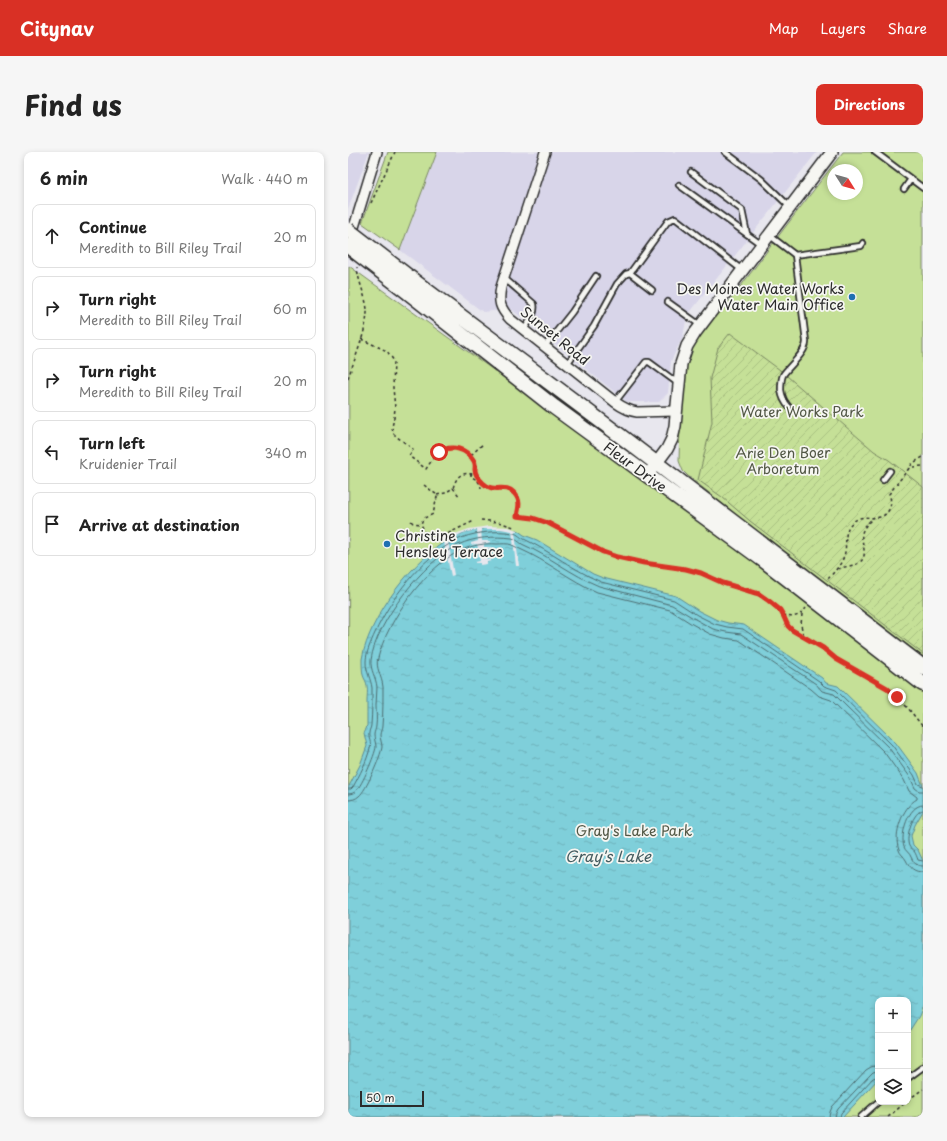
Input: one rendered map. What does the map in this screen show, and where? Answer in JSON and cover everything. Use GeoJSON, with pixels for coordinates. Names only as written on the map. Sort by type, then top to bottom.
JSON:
{"type":"FeatureCollection","features":[{"type":"Feature","properties":{"kind":"main road","name":"Fleur Drive"},"geometry":{"type":"LineString","coordinates":[[348,230],[412,287],[554,407],[762,559],[923,684]]}},
{"type":"Feature","properties":{"kind":"main road","name":"Fleur Drive"},"geometry":{"type":"LineString","coordinates":[[348,245],[412,287],[656,463],[923,667]]}},
{"type":"Feature","properties":{"kind":"street"},"geometry":{"type":"LineString","coordinates":[[348,245],[377,152]]}},
{"type":"Feature","properties":{"kind":"street","name":"Sunset Road"},"geometry":{"type":"LineString","coordinates":[[545,152],[504,278],[499,296],[500,304],[507,315],[524,330],[625,409],[631,411],[676,411]]}},
{"type":"Feature","properties":{"kind":"street"},"geometry":{"type":"LineString","coordinates":[[647,476],[667,449],[672,439],[681,364],[687,346],[832,152]]}},
{"type":"Feature","properties":{"kind":"lane"},"geometry":{"type":"LineString","coordinates":[[725,152],[761,179],[790,207]]}},
{"type":"Feature","properties":{"kind":"lane"},"geometry":{"type":"LineString","coordinates":[[875,152],[923,188]]}},
{"type":"Feature","properties":{"kind":"lane"},"geometry":{"type":"LineString","coordinates":[[691,172],[742,210],[747,234]]}},
{"type":"Feature","properties":{"kind":"lane"},"geometry":{"type":"LineString","coordinates":[[904,189],[911,179]]}},
{"type":"Feature","properties":{"kind":"lane"},"geometry":{"type":"LineString","coordinates":[[679,185],[762,245]]}},
{"type":"Feature","properties":{"kind":"lane"},"geometry":{"type":"LineString","coordinates":[[567,364],[594,326],[618,284],[626,274],[630,273],[668,221],[675,218],[743,270]]}},
{"type":"Feature","properties":{"kind":"lane"},"geometry":{"type":"LineString","coordinates":[[769,235],[795,255],[861,246],[863,243]]}},
{"type":"Feature","properties":{"kind":"lane"},"geometry":{"type":"LineString","coordinates":[[789,407],[784,401],[782,395],[782,376],[799,356],[806,344],[795,255]]}},
{"type":"Feature","properties":{"kind":"lane"},"geometry":{"type":"LineString","coordinates":[[630,273],[652,290]]}},
{"type":"Feature","properties":{"kind":"lane"},"geometry":{"type":"LineString","coordinates":[[545,346],[572,312],[596,276]]}},
{"type":"Feature","properties":{"kind":"lane"},"geometry":{"type":"LineString","coordinates":[[504,278],[534,304],[534,313],[524,330]]}},
{"type":"Feature","properties":{"kind":"lane"},"geometry":{"type":"LineString","coordinates":[[668,302],[701,326]]}},
{"type":"Feature","properties":{"kind":"lane"},"geometry":{"type":"LineString","coordinates":[[615,402],[646,362],[649,362],[679,384]]}},
{"type":"Feature","properties":{"kind":"lane"},"geometry":{"type":"LineString","coordinates":[[883,480],[890,471]]}},
{"type":"Feature","properties":{"kind":"lane"},"geometry":{"type":"LineString","coordinates":[[911,1076],[923,1066]]}},
{"type":"Feature","properties":{"kind":"lane"},"geometry":{"type":"LineString","coordinates":[[861,1117],[875,1105]]}},
{"type":"Feature","properties":{"kind":"path"},"geometry":{"type":"LineString","coordinates":[[370,206],[377,188],[395,152]]}},
{"type":"Feature","properties":{"kind":"path"},"geometry":{"type":"LineString","coordinates":[[348,378],[361,339],[367,312],[365,296],[357,264]]}},
{"type":"Feature","properties":{"kind":"path"},"geometry":{"type":"LineString","coordinates":[[361,339],[387,351],[394,361],[393,388],[395,408],[392,427],[393,433],[413,449],[408,456],[426,469],[443,449],[458,448],[470,456],[475,463],[476,475]]}},
{"type":"Feature","properties":{"kind":"path"},"geometry":{"type":"LineString","coordinates":[[470,456],[484,443]]}},
{"type":"Feature","properties":{"kind":"path"},"geometry":{"type":"LineString","coordinates":[[828,579],[837,569],[844,555],[848,528],[854,520],[868,516],[883,516],[889,510],[891,502],[889,494],[913,463],[923,457]]}},
{"type":"Feature","properties":{"kind":"path"},"geometry":{"type":"LineString","coordinates":[[905,472],[912,467],[923,466]]}},
{"type":"Feature","properties":{"kind":"path"},"geometry":{"type":"LineString","coordinates":[[471,473],[470,477],[477,480],[481,488]]}},
{"type":"Feature","properties":{"kind":"path"},"geometry":{"type":"LineString","coordinates":[[437,495],[445,493],[453,488],[459,476],[471,473],[476,475],[483,483],[493,489],[509,489],[513,491],[518,497],[519,502],[517,516],[533,518],[548,523],[603,552],[617,557],[701,573],[723,583],[764,597],[783,615],[785,621],[792,630],[823,648],[836,659],[887,688],[908,708],[923,727]]}},
{"type":"Feature","properties":{"kind":"path"},"geometry":{"type":"LineString","coordinates":[[424,485],[437,495]]}},
{"type":"Feature","properties":{"kind":"path"},"geometry":{"type":"LineString","coordinates":[[453,488],[460,497]]}},
{"type":"Feature","properties":{"kind":"path"},"geometry":{"type":"LineString","coordinates":[[425,532],[421,524],[423,518],[433,514],[437,495]]}},
{"type":"Feature","properties":{"kind":"path"},"geometry":{"type":"LineString","coordinates":[[837,569],[856,564],[862,560],[865,553],[862,533],[867,524],[874,517]]}},
{"type":"Feature","properties":{"kind":"path"},"geometry":{"type":"LineString","coordinates":[[481,520],[508,525],[514,527],[514,529]]}},
{"type":"Feature","properties":{"kind":"path"},"geometry":{"type":"LineString","coordinates":[[410,521],[421,524]]}},
{"type":"Feature","properties":{"kind":"path"},"geometry":{"type":"LineString","coordinates":[[444,538],[449,533],[474,521]]}},
{"type":"Feature","properties":{"kind":"path"},"geometry":{"type":"LineString","coordinates":[[804,638],[801,625],[802,614],[806,608]]}},
{"type":"Feature","properties":{"kind":"path"},"geometry":{"type":"LineString","coordinates":[[783,615],[788,617],[802,614]]}},
{"type":"Feature","properties":{"kind":"path"},"geometry":{"type":"LineString","coordinates":[[911,1098],[923,1089]]}},
{"type":"Feature","properties":{"kind":"path"},"geometry":{"type":"LineString","coordinates":[[888,1117],[902,1105]]}},
{"type":"Feature","properties":{"kind":"shaded area"},"geometry":{"type":"Polygon","coordinates":[[[348,152],[369,152],[348,209],[348,152]]]}},
{"type":"Feature","properties":{"kind":"shaded area"},"geometry":{"type":"Polygon","coordinates":[[[437,152],[817,152],[687,316],[683,336],[671,361],[668,393],[659,402],[627,402],[511,309],[483,312],[400,250],[437,152]]]}},
{"type":"Feature","properties":{"kind":"green space"},"geometry":{"type":"Polygon","coordinates":[[[388,152],[437,152],[400,250],[362,223],[388,152]]]}},
{"type":"Feature","properties":{"kind":"green space","name":"Water Works Park"},"geometry":{"type":"Polygon","coordinates":[[[843,152],[923,152],[923,660],[747,526],[733,512],[683,471],[679,461],[683,365],[693,343],[712,318],[725,307],[827,173],[827,200],[863,200],[863,164],[834,164],[843,152]]]}},
{"type":"Feature","properties":{"kind":"green space","name":"Gray's Lake"},"geometry":{"type":"Polygon","coordinates":[[[349,266],[632,470],[827,617],[923,692],[923,1113],[918,1117],[348,1117],[349,266]]]}},
{"type":"Feature","properties":{"kind":"green space","name":"Arie Den Boer Arboretum"},"geometry":{"type":"Polygon","coordinates":[[[730,333],[780,370],[874,451],[889,460],[923,487],[923,654],[750,521],[722,497],[698,480],[712,422],[710,378],[718,348],[730,333]]]}},
{"type":"Feature","properties":{"kind":"water","name":"Gray's Lake"},"geometry":{"type":"Polygon","coordinates":[[[489,528],[517,530],[524,535],[537,540],[593,574],[603,578],[676,596],[699,611],[717,620],[744,625],[822,678],[826,683],[838,686],[896,743],[918,773],[923,786],[923,811],[911,836],[913,845],[918,850],[923,861],[923,1005],[919,1016],[911,1028],[911,997],[875,997],[875,1082],[843,1117],[348,1117],[348,788],[360,765],[367,746],[364,733],[367,726],[367,683],[363,675],[362,659],[366,642],[374,625],[396,589],[409,573],[438,546],[453,537],[466,532],[489,528]]]}},
{"type":"Feature","properties":{"kind":"pier"},"geometry":{"type":"Polygon","coordinates":[[[489,526],[509,527],[517,530],[517,532],[515,532],[519,566],[516,566],[512,531],[500,529],[481,529],[482,541],[490,541],[484,544],[484,547],[491,547],[485,550],[485,554],[490,553],[490,555],[486,556],[486,560],[491,559],[491,561],[487,562],[487,564],[480,565],[480,563],[475,563],[480,561],[479,557],[474,556],[479,555],[478,551],[472,551],[478,549],[477,544],[471,545],[471,543],[478,541],[477,530],[463,533],[448,540],[454,575],[451,576],[444,543],[442,542],[452,535],[469,529],[489,526]]]}},
{"type":"Feature","properties":{"kind":"place","name":"Des Moines Water Works Water Main Office"},"geometry":{"type":"Point","coordinates":[852,297]}},
{"type":"Feature","properties":{"kind":"place","name":"Christine Hensley Terrace"},"geometry":{"type":"Point","coordinates":[387,544]}},
{"type":"Feature","properties":{"kind":"route"},"geometry":{"type":"LineString","coordinates":[[439,452],[443,449],[454,448],[462,450],[469,455],[475,463],[476,475],[483,483],[493,489],[504,488],[513,491],[518,497],[519,502],[517,516],[533,518],[548,523],[603,552],[617,557],[632,561],[686,569],[712,577],[723,583],[759,594],[780,610],[788,626],[797,634],[823,648],[836,659],[887,688],[897,697]]}},
{"type":"Feature","properties":{"kind":"park label","name":"Gray's Lake Park"},"geometry":{"type":"Point","coordinates":[634,831]}}]}
